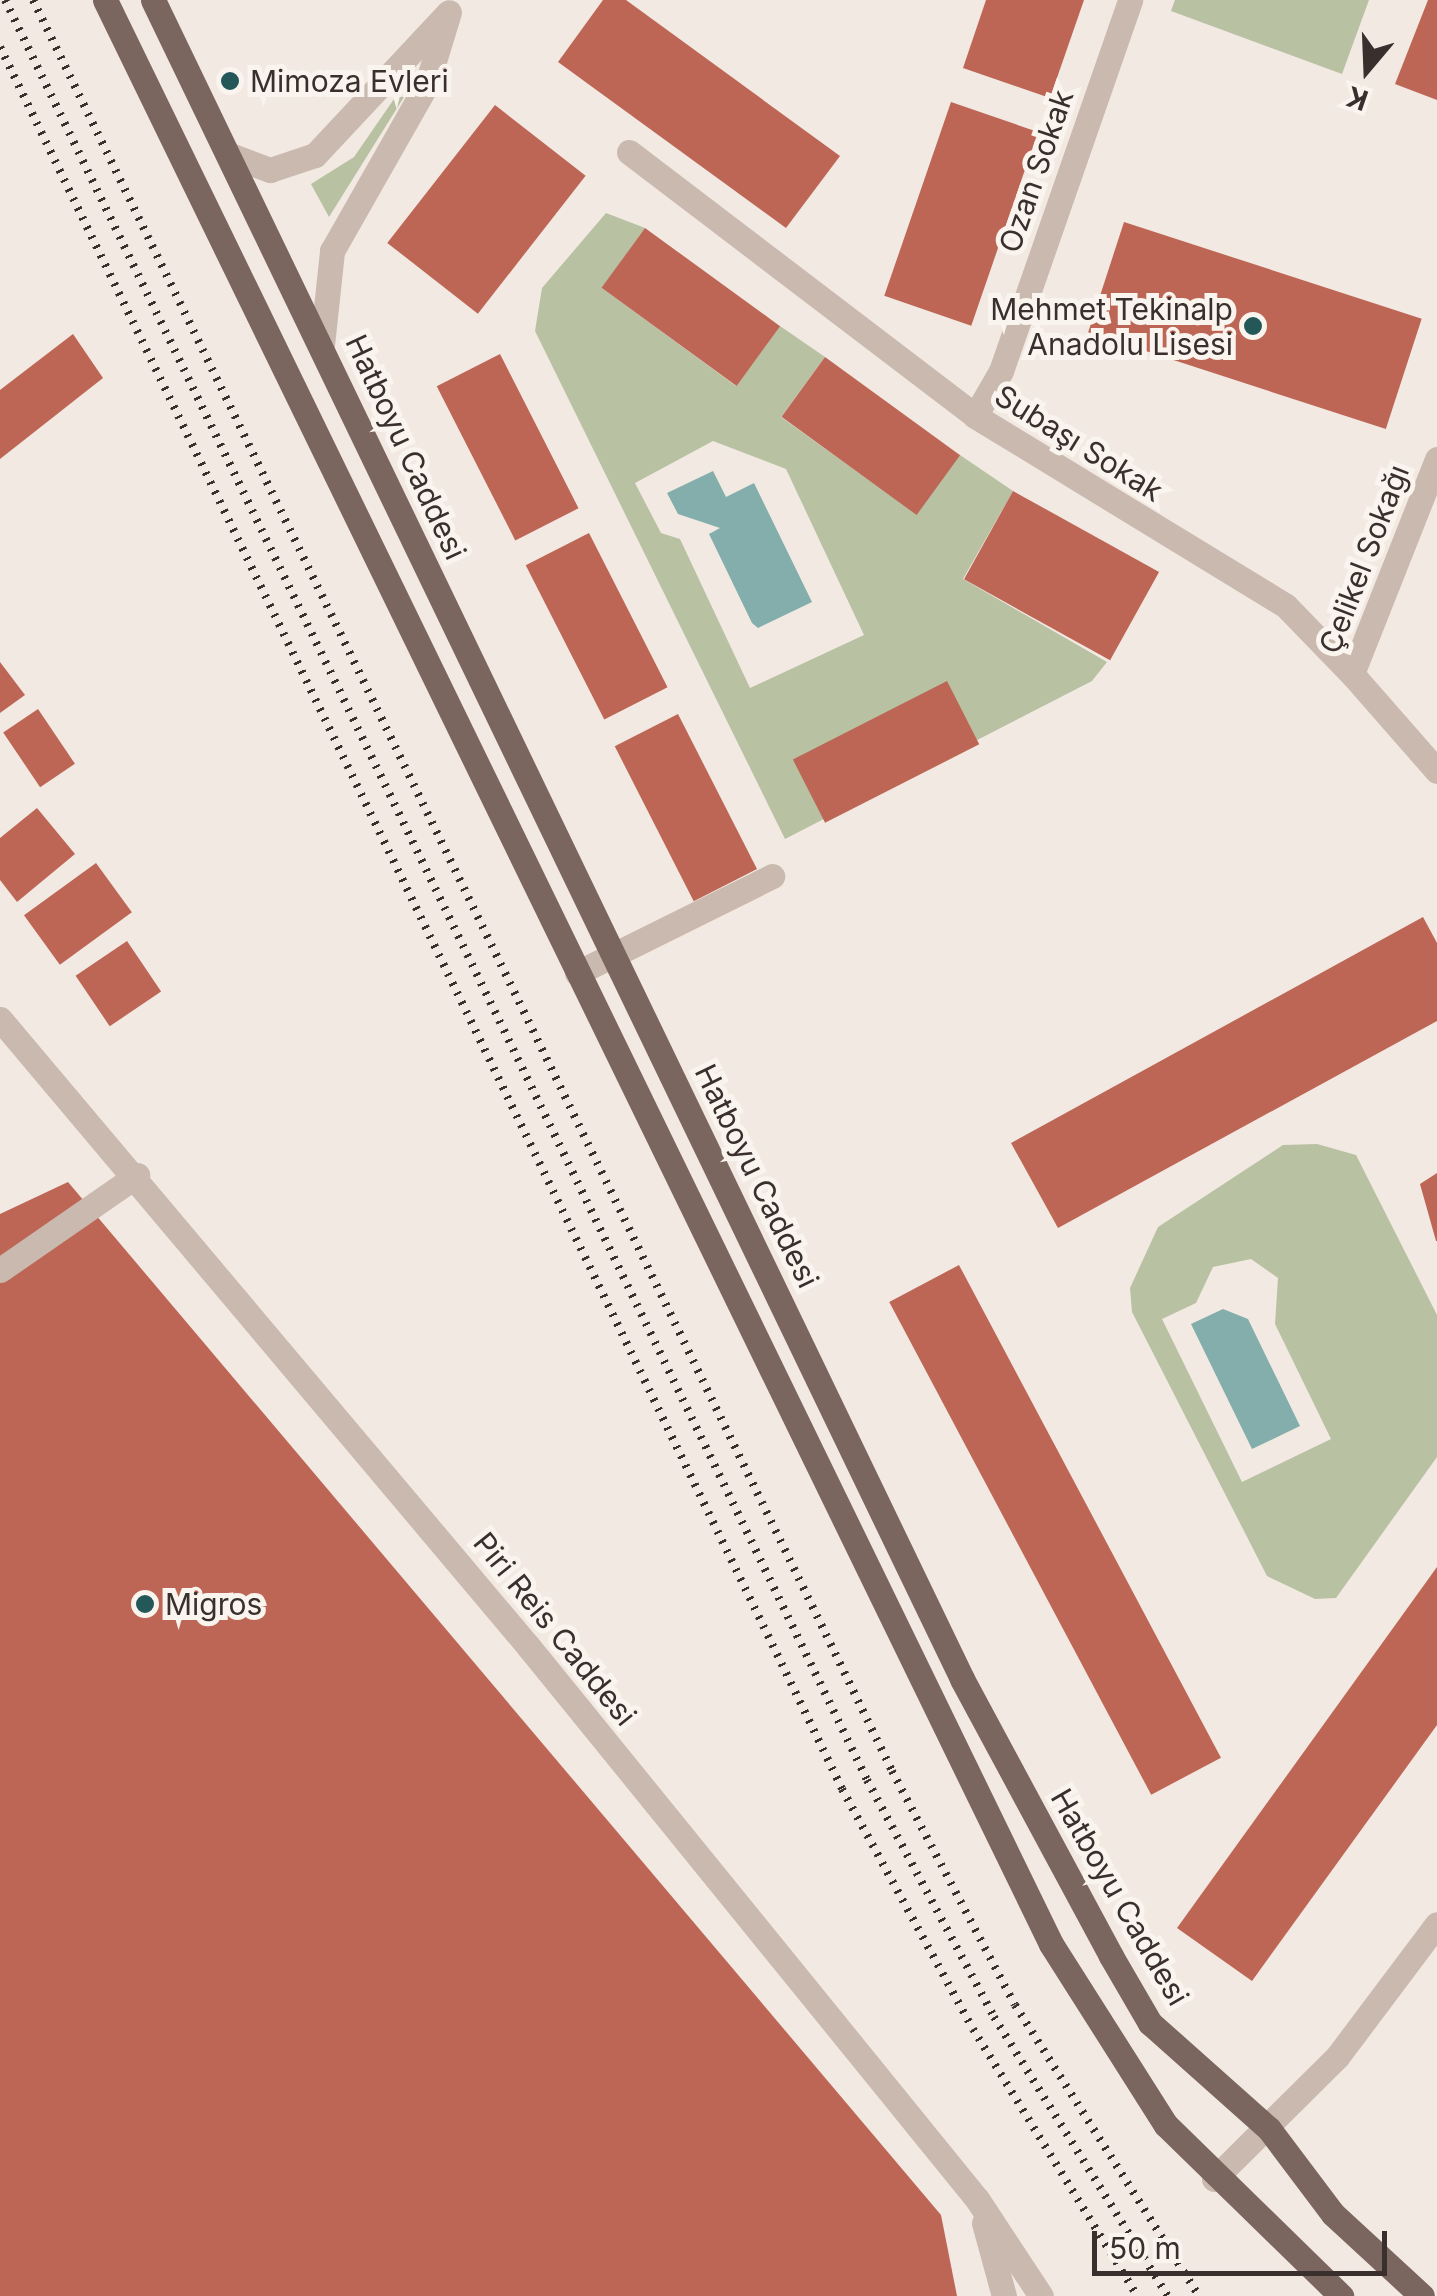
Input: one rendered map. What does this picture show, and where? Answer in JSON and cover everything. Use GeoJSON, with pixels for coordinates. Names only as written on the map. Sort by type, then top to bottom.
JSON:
{"type":"FeatureCollection","features":[{"type":"Feature","properties":{"kind":"main road"},"geometry":{"type":"LineString","coordinates":[[105,0],[1051,1944],[1122,2068],[1214,2179],[1341,2296]]}},
{"type":"Feature","properties":{"kind":"main road","name":"Hatboyu Caddesi"},"geometry":{"type":"LineString","coordinates":[[153,0],[962,1680],[1111,1956],[1150,2023],[1269,2128],[1333,2214],[1422,2296]]}},
{"type":"Feature","properties":{"kind":"street","name":"Ozan Sokak"},"geometry":{"type":"LineString","coordinates":[[975,416],[1001,371],[1130,0]]}},
{"type":"Feature","properties":{"kind":"street"},"geometry":{"type":"LineString","coordinates":[[230,155],[270,170],[315,155],[453,6]]}},
{"type":"Feature","properties":{"kind":"street"},"geometry":{"type":"LineString","coordinates":[[322,345],[332,251],[427,84],[453,6]]}},
{"type":"Feature","properties":{"kind":"street","name":"Subaşı Sokak"},"geometry":{"type":"LineString","coordinates":[[629,152],[975,416],[1286,606],[1352,674]]}},
{"type":"Feature","properties":{"kind":"street","name":"Çelikel Sokağı"},"geometry":{"type":"LineString","coordinates":[[1437,459],[1352,674],[1437,771]]}},
{"type":"Feature","properties":{"kind":"street"},"geometry":{"type":"LineString","coordinates":[[577,973],[772,876]]}},
{"type":"Feature","properties":{"kind":"street","name":"Piri Reis Caddesi"},"geometry":{"type":"LineString","coordinates":[[0,1019],[137,1175],[977,2199],[1041,2296]]}},
{"type":"Feature","properties":{"kind":"street"},"geometry":{"type":"LineString","coordinates":[[0,1270],[137,1175]]}},
{"type":"Feature","properties":{"kind":"street"},"geometry":{"type":"LineString","coordinates":[[1214,2179],[1269,2128],[1437,1924]]}},
{"type":"Feature","properties":{"kind":"street"},"geometry":{"type":"LineString","coordinates":[[977,2199],[1004,2296]]}},
{"type":"Feature","properties":{"kind":"green space"},"geometry":{"type":"Polygon","coordinates":[[[1175,0],[1369,0],[1342,74],[1171,11],[1175,0]]]}},
{"type":"Feature","properties":{"kind":"green space"},"geometry":{"type":"Polygon","coordinates":[[[414,70],[419,73],[329,217],[311,184],[354,157],[414,70]]]}},
{"type":"Feature","properties":{"kind":"green space"},"geometry":{"type":"Polygon","coordinates":[[[606,213],[645,228],[602,288],[736,386],[780,326],[825,357],[781,417],[916,514],[960,455],[1013,491],[963,579],[1107,662],[1092,681],[785,839],[535,331],[542,288],[606,213]],[[713,441],[635,483],[661,533],[680,539],[750,688],[864,635],[786,469],[713,441]]]}},
{"type":"Feature","properties":{"kind":"green space"},"geometry":{"type":"Polygon","coordinates":[[[1317,1144],[1356,1155],[1437,1315],[1437,1457],[1336,1598],[1315,1599],[1267,1576],[1132,1312],[1130,1288],[1158,1227],[1283,1145],[1317,1144]],[[1251,1259],[1213,1267],[1196,1303],[1162,1319],[1242,1482],[1331,1439],[1275,1324],[1278,1278],[1251,1259]]]}},
{"type":"Feature","properties":{"kind":"water"},"geometry":{"type":"Polygon","coordinates":[[[713,471],[726,497],[754,483],[812,602],[758,628],[752,623],[709,534],[720,528],[678,514],[667,493],[713,471]]]}},
{"type":"Feature","properties":{"kind":"water"},"geometry":{"type":"Polygon","coordinates":[[[1223,1309],[1248,1319],[1300,1426],[1252,1449],[1191,1324],[1223,1309]]]}},
{"type":"Feature","properties":{"kind":"building"},"geometry":{"type":"Polygon","coordinates":[[[603,0],[626,0],[840,156],[786,228],[558,62],[603,0]]]}},
{"type":"Feature","properties":{"kind":"building"},"geometry":{"type":"Polygon","coordinates":[[[986,0],[1084,0],[1050,98],[963,68],[986,0]]]}},
{"type":"Feature","properties":{"kind":"building"},"geometry":{"type":"Polygon","coordinates":[[[1428,0],[1437,0],[1437,100],[1395,84],[1428,0]]]}},
{"type":"Feature","properties":{"kind":"building"},"geometry":{"type":"Polygon","coordinates":[[[951,102],[1038,132],[971,326],[884,296],[951,102]]]}},
{"type":"Feature","properties":{"kind":"building"},"geometry":{"type":"Polygon","coordinates":[[[495,105],[586,176],[478,314],[387,243],[495,105]]]}},
{"type":"Feature","properties":{"kind":"building","name":"Mehmet Tekinalp Anadolu Lisesi"},"geometry":{"type":"Polygon","coordinates":[[[1124,222],[1422,319],[1386,429],[1088,332],[1124,222]]]}},
{"type":"Feature","properties":{"kind":"building"},"geometry":{"type":"Polygon","coordinates":[[[645,228],[780,326],[737,386],[602,288],[645,228]]]}},
{"type":"Feature","properties":{"kind":"building"},"geometry":{"type":"Polygon","coordinates":[[[73,334],[103,378],[0,459],[0,390],[73,334]]]}},
{"type":"Feature","properties":{"kind":"building"},"geometry":{"type":"Polygon","coordinates":[[[500,354],[579,508],[515,540],[437,386],[500,354]]]}},
{"type":"Feature","properties":{"kind":"building"},"geometry":{"type":"Polygon","coordinates":[[[825,357],[960,455],[917,515],[782,417],[825,357]]]}},
{"type":"Feature","properties":{"kind":"building"},"geometry":{"type":"Polygon","coordinates":[[[1013,491],[1159,572],[1110,660],[964,579],[1013,491]]]}},
{"type":"Feature","properties":{"kind":"building"},"geometry":{"type":"Polygon","coordinates":[[[589,533],[668,687],[604,719],[526,565],[589,533]]]}},
{"type":"Feature","properties":{"kind":"building"},"geometry":{"type":"Polygon","coordinates":[[[0,662],[25,695],[0,713],[0,662]]]}},
{"type":"Feature","properties":{"kind":"building"},"geometry":{"type":"Polygon","coordinates":[[[947,681],[979,744],[825,823],[793,760],[947,681]]]}},
{"type":"Feature","properties":{"kind":"building"},"geometry":{"type":"Polygon","coordinates":[[[38,709],[75,764],[40,787],[3,732],[38,709]]]}},
{"type":"Feature","properties":{"kind":"building"},"geometry":{"type":"Polygon","coordinates":[[[678,714],[757,869],[694,901],[615,746],[678,714]]]}},
{"type":"Feature","properties":{"kind":"building"},"geometry":{"type":"Polygon","coordinates":[[[37,808],[75,854],[17,902],[0,880],[0,838],[37,808]]]}},
{"type":"Feature","properties":{"kind":"building"},"geometry":{"type":"Polygon","coordinates":[[[96,863],[132,912],[60,965],[24,915],[96,863]]]}},
{"type":"Feature","properties":{"kind":"building"},"geometry":{"type":"Polygon","coordinates":[[[1423,917],[1437,943],[1437,1021],[1058,1228],[1011,1143],[1423,917]]]}},
{"type":"Feature","properties":{"kind":"building"},"geometry":{"type":"Polygon","coordinates":[[[127,941],[161,992],[110,1026],[76,976],[127,941]]]}},
{"type":"Feature","properties":{"kind":"building"},"geometry":{"type":"Polygon","coordinates":[[[1437,1173],[1437,1241],[1436,1241],[1420,1184],[1437,1173]]]}},
{"type":"Feature","properties":{"kind":"building"},"geometry":{"type":"Polygon","coordinates":[[[68,1182],[941,2215],[957,2296],[0,2296],[0,1214],[68,1182]]]}},
{"type":"Feature","properties":{"kind":"building"},"geometry":{"type":"Polygon","coordinates":[[[959,1265],[1221,1758],[1151,1795],[889,1302],[959,1265]]]}},
{"type":"Feature","properties":{"kind":"building"},"geometry":{"type":"Polygon","coordinates":[[[1437,1567],[1437,1725],[1252,1981],[1177,1928],[1437,1567]]]}},
{"type":"Feature","properties":{"kind":"railway"},"geometry":{"type":"LineString","coordinates":[[5,0],[867,1780],[994,2017],[1168,2296]]}},
{"type":"Feature","properties":{"kind":"railway"},"geometry":{"type":"LineString","coordinates":[[33,0],[892,1771],[1015,2005],[1199,2296]]}},
{"type":"Feature","properties":{"kind":"railway"},"geometry":{"type":"LineString","coordinates":[[0,47],[842,1789],[973,2029],[1137,2296]]}},
{"type":"Feature","properties":{"kind":"place","name":"Mimoza Evleri"},"geometry":{"type":"Point","coordinates":[230,81]}},
{"type":"Feature","properties":{"kind":"place","name":"Mehmet Tekinalp Anadolu Lisesi"},"geometry":{"type":"Point","coordinates":[1253,326]}},
{"type":"Feature","properties":{"kind":"place","name":"Migros"},"geometry":{"type":"Point","coordinates":[145,1604]}}]}
